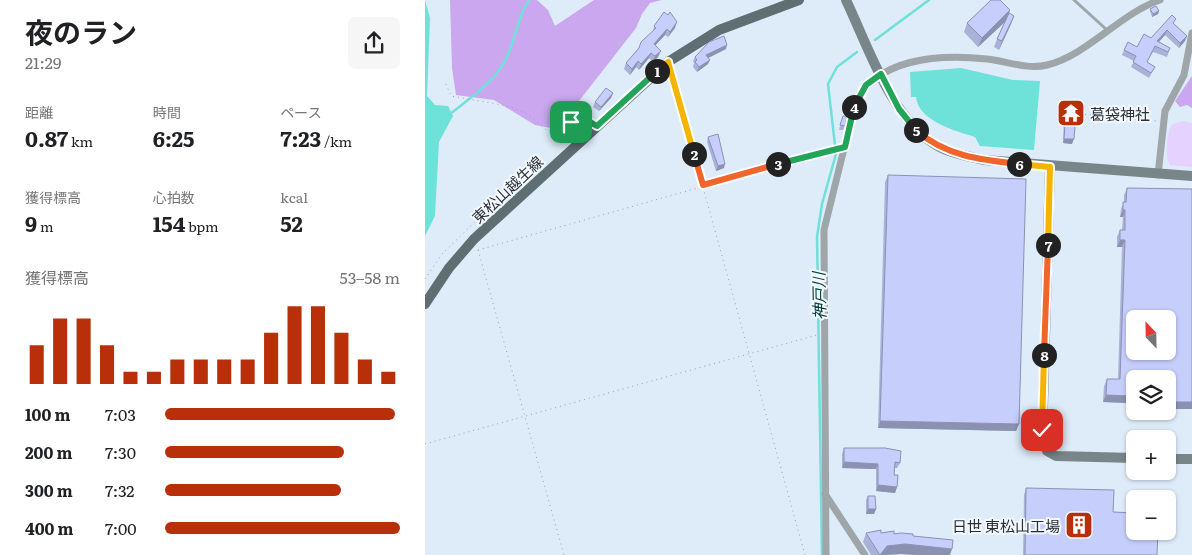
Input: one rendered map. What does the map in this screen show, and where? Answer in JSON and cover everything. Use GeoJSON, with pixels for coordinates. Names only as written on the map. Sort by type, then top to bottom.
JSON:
{"type":"FeatureCollection","features":[{"type":"Feature","properties":{"kind":"main road","name":"東松山越生線"},"geometry":{"type":"LineString","coordinates":[[425,304],[449,268],[475,239],[668,62],[719,30],[799,0]]}},
{"type":"Feature","properties":{"kind":"street"},"geometry":{"type":"LineString","coordinates":[[846,0],[881,74],[906,119],[934,145],[953,153],[984,160],[1050,167],[1192,176]]}},
{"type":"Feature","properties":{"kind":"street"},"geometry":{"type":"LineString","coordinates":[[826,555],[824,230],[857,98],[866,85],[881,74],[903,64],[957,58],[986,59],[1031,67],[1048,65],[1065,58],[1160,0]]}},
{"type":"Feature","properties":{"kind":"street"},"geometry":{"type":"LineString","coordinates":[[1158,174],[1165,111],[1184,75],[1192,33]]}},
{"type":"Feature","properties":{"kind":"street"},"geometry":{"type":"LineString","coordinates":[[1050,167],[1042,440],[1047,451],[1055,456],[1126,458]]}},
{"type":"Feature","properties":{"kind":"street"},"geometry":{"type":"LineString","coordinates":[[1176,459],[1192,459]]}},
{"type":"Feature","properties":{"kind":"street"},"geometry":{"type":"LineString","coordinates":[[825,494],[865,555]]}},
{"type":"Feature","properties":{"kind":"lane"},"geometry":{"type":"LineString","coordinates":[[1074,0],[1107,31]]}},
{"type":"Feature","properties":{"kind":"path"},"geometry":{"type":"LineString","coordinates":[[668,62],[805,555]]}},
{"type":"Feature","properties":{"kind":"path"},"geometry":{"type":"LineString","coordinates":[[446,84],[451,96],[508,106],[525,114],[546,130],[559,130],[576,120],[585,119],[597,126]]}},
{"type":"Feature","properties":{"kind":"path"},"geometry":{"type":"LineString","coordinates":[[1080,114],[1163,122]]}},
{"type":"Feature","properties":{"kind":"path"},"geometry":{"type":"LineString","coordinates":[[478,250],[703,185],[845,147]]}},
{"type":"Feature","properties":{"kind":"path"},"geometry":{"type":"LineString","coordinates":[[425,279],[442,254],[490,206]]}},
{"type":"Feature","properties":{"kind":"path"},"geometry":{"type":"LineString","coordinates":[[475,239],[564,555]]}},
{"type":"Feature","properties":{"kind":"path"},"geometry":{"type":"LineString","coordinates":[[425,444],[824,333]]}},
{"type":"Feature","properties":{"kind":"shaded area"},"geometry":{"type":"Polygon","coordinates":[[[425,0],[430,18],[427,96],[435,105],[448,106],[453,116],[439,142],[435,216],[425,236],[425,0]]]}},
{"type":"Feature","properties":{"kind":"shaded area"},"geometry":{"type":"Polygon","coordinates":[[[450,0],[537,0],[548,10],[555,26],[594,0],[662,0],[650,3],[642,14],[636,28],[579,101],[564,101],[559,105],[564,116],[551,128],[535,125],[494,100],[456,95],[452,68],[450,0]]]}},
{"type":"Feature","properties":{"kind":"shaded area"},"geometry":{"type":"Polygon","coordinates":[[[961,68],[1013,80],[1040,81],[1034,150],[980,146],[975,137],[939,124],[923,113],[916,97],[911,97],[910,72],[961,68]]]}},
{"type":"Feature","properties":{"kind":"shaded area"},"geometry":{"type":"Polygon","coordinates":[[[1192,76],[1192,108],[1187,105],[1180,107],[1175,101],[1192,76]]]}},
{"type":"Feature","properties":{"kind":"shaded area"},"geometry":{"type":"Polygon","coordinates":[[[1183,121],[1192,123],[1192,167],[1170,165],[1167,156],[1170,128],[1172,124],[1183,121]]]}},
{"type":"Feature","properties":{"kind":"building"},"geometry":{"type":"Polygon","coordinates":[[[991,0],[1000,0],[1010,10],[982,38],[967,23],[991,0]]]}},
{"type":"Feature","properties":{"kind":"building"},"geometry":{"type":"Polygon","coordinates":[[[1156,6],[1159,11],[1153,14],[1150,9],[1156,6]]]}},
{"type":"Feature","properties":{"kind":"building"},"geometry":{"type":"Polygon","coordinates":[[[664,12],[668,15],[670,12],[677,22],[670,32],[667,29],[654,44],[661,51],[655,56],[651,53],[641,64],[638,61],[632,69],[626,63],[639,48],[641,42],[656,28],[654,26],[664,12]]]}},
{"type":"Feature","properties":{"kind":"building"},"geometry":{"type":"Polygon","coordinates":[[[1009,13],[1014,16],[1002,41],[997,39],[1009,13]]]}},
{"type":"Feature","properties":{"kind":"building"},"geometry":{"type":"Polygon","coordinates":[[[1172,15],[1176,19],[1173,23],[1187,36],[1180,43],[1167,30],[1157,41],[1170,48],[1168,52],[1155,46],[1147,62],[1155,67],[1151,73],[1133,62],[1136,56],[1124,50],[1128,42],[1137,47],[1144,34],[1151,38],[1172,15]]]}},
{"type":"Feature","properties":{"kind":"building"},"geometry":{"type":"Polygon","coordinates":[[[724,36],[727,45],[706,55],[710,60],[699,67],[695,62],[697,60],[695,57],[709,42],[724,36]]]}},
{"type":"Feature","properties":{"kind":"building"},"geometry":{"type":"Polygon","coordinates":[[[606,88],[613,93],[601,107],[595,102],[606,88]]]}},
{"type":"Feature","properties":{"kind":"building"},"geometry":{"type":"Polygon","coordinates":[[[1077,104],[1079,112],[1076,113],[1074,139],[1064,139],[1066,111],[1060,110],[1061,105],[1077,104]]]}},
{"type":"Feature","properties":{"kind":"building"},"geometry":{"type":"Polygon","coordinates":[[[843,116],[847,116],[845,126],[840,125],[843,116]]]}},
{"type":"Feature","properties":{"kind":"building"},"geometry":{"type":"Polygon","coordinates":[[[718,134],[725,164],[718,166],[708,137],[718,134]]]}},
{"type":"Feature","properties":{"kind":"building"},"geometry":{"type":"Polygon","coordinates":[[[888,175],[1026,179],[1019,424],[880,421],[888,175]]]}},
{"type":"Feature","properties":{"kind":"building"},"geometry":{"type":"Polygon","coordinates":[[[1127,188],[1192,189],[1192,402],[1176,402],[1176,370],[1126,370],[1126,396],[1106,395],[1107,379],[1120,379],[1125,240],[1120,240],[1120,230],[1125,230],[1123,202],[1126,202],[1127,188]]]}},
{"type":"Feature","properties":{"kind":"building"},"geometry":{"type":"Polygon","coordinates":[[[844,448],[885,448],[901,451],[900,463],[895,462],[894,475],[898,475],[897,487],[878,485],[878,464],[844,462],[844,448]]]}},
{"type":"Feature","properties":{"kind":"building","name":"日世 東松山工場"},"geometry":{"type":"Polygon","coordinates":[[[1026,488],[1114,490],[1113,512],[1126,513],[1126,540],[1158,540],[1157,555],[1025,555],[1026,488]]]}},
{"type":"Feature","properties":{"kind":"building"},"geometry":{"type":"Polygon","coordinates":[[[868,496],[875,496],[876,509],[868,509],[868,496]]]}},
{"type":"Feature","properties":{"kind":"building"},"geometry":{"type":"Polygon","coordinates":[[[881,530],[881,533],[894,531],[894,534],[913,534],[913,536],[953,540],[952,549],[905,544],[887,546],[880,555],[866,533],[881,530]]]}},
{"type":"Feature","properties":{"kind":"waterway"},"geometry":{"type":"LineString","coordinates":[[450,114],[480,90],[500,69],[509,53],[521,15],[529,0]]}},
{"type":"Feature","properties":{"kind":"waterway","name":"神戸川"},"geometry":{"type":"LineString","coordinates":[[875,40],[929,0]]}},
{"type":"Feature","properties":{"kind":"waterway","name":"神戸川"},"geometry":{"type":"LineString","coordinates":[[822,555],[817,237],[822,204],[836,154],[828,84],[837,67],[857,52]]}},
{"type":"Feature","properties":{"kind":"place","name":"葛袋神社"},"geometry":{"type":"Point","coordinates":[1071,113]}},
{"type":"Feature","properties":{"kind":"place","name":"日世 東松山工場"},"geometry":{"type":"Point","coordinates":[1079,525]}},
{"type":"Feature","properties":{"kind":"route"},"geometry":{"type":"LineString","coordinates":[[571,122],[585,119],[597,126],[668,62],[703,185],[845,147],[857,98],[866,85],[881,74],[906,119],[914,129],[934,145],[953,153],[984,160],[1050,167],[1042,430]]}}]}
